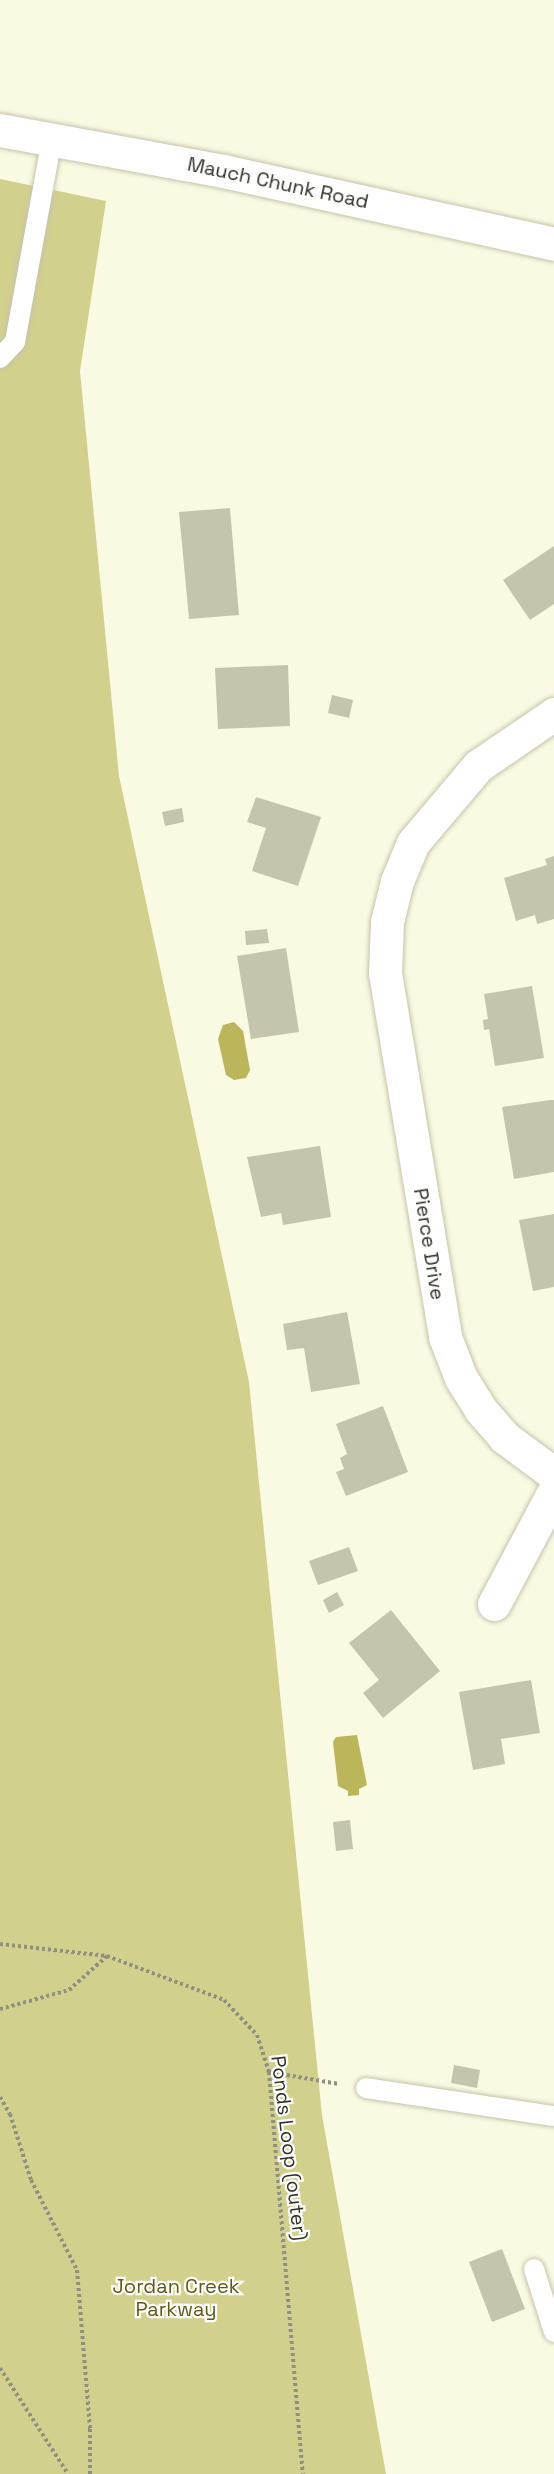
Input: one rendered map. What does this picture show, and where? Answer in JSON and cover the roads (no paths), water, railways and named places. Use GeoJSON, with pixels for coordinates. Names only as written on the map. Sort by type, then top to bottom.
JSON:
{"type":"FeatureCollection","features":[{"type":"Feature","properties":{"kind":"street","name":"Mauch Chunk Road"},"geometry":{"type":"LineString","coordinates":[[0,130],[223,171],[554,244]]}},
{"type":"Feature","properties":{"kind":"street","name":"Pierce Drive"},"geometry":{"type":"LineString","coordinates":[[554,714],[478,766],[413,843],[397,881],[387,922],[385,973],[445,1337],[460,1378],[480,1409],[504,1437],[554,1474]]}},
{"type":"Feature","properties":{"kind":"street"},"geometry":{"type":"LineString","coordinates":[[494,1604],[554,1491]]}},
{"type":"Feature","properties":{"kind":"lane"},"geometry":{"type":"LineString","coordinates":[[0,357],[15,342],[52,139]]}},
{"type":"Feature","properties":{"kind":"lane"},"geometry":{"type":"LineString","coordinates":[[366,2088],[554,2116]]}},
{"type":"Feature","properties":{"kind":"lane"},"geometry":{"type":"LineString","coordinates":[[534,2270],[554,2332]]}},
{"type":"Feature","properties":{"kind":"park label","name":"Jordan Creek Parkway"},"geometry":{"type":"Point","coordinates":[176,2298]}}]}
